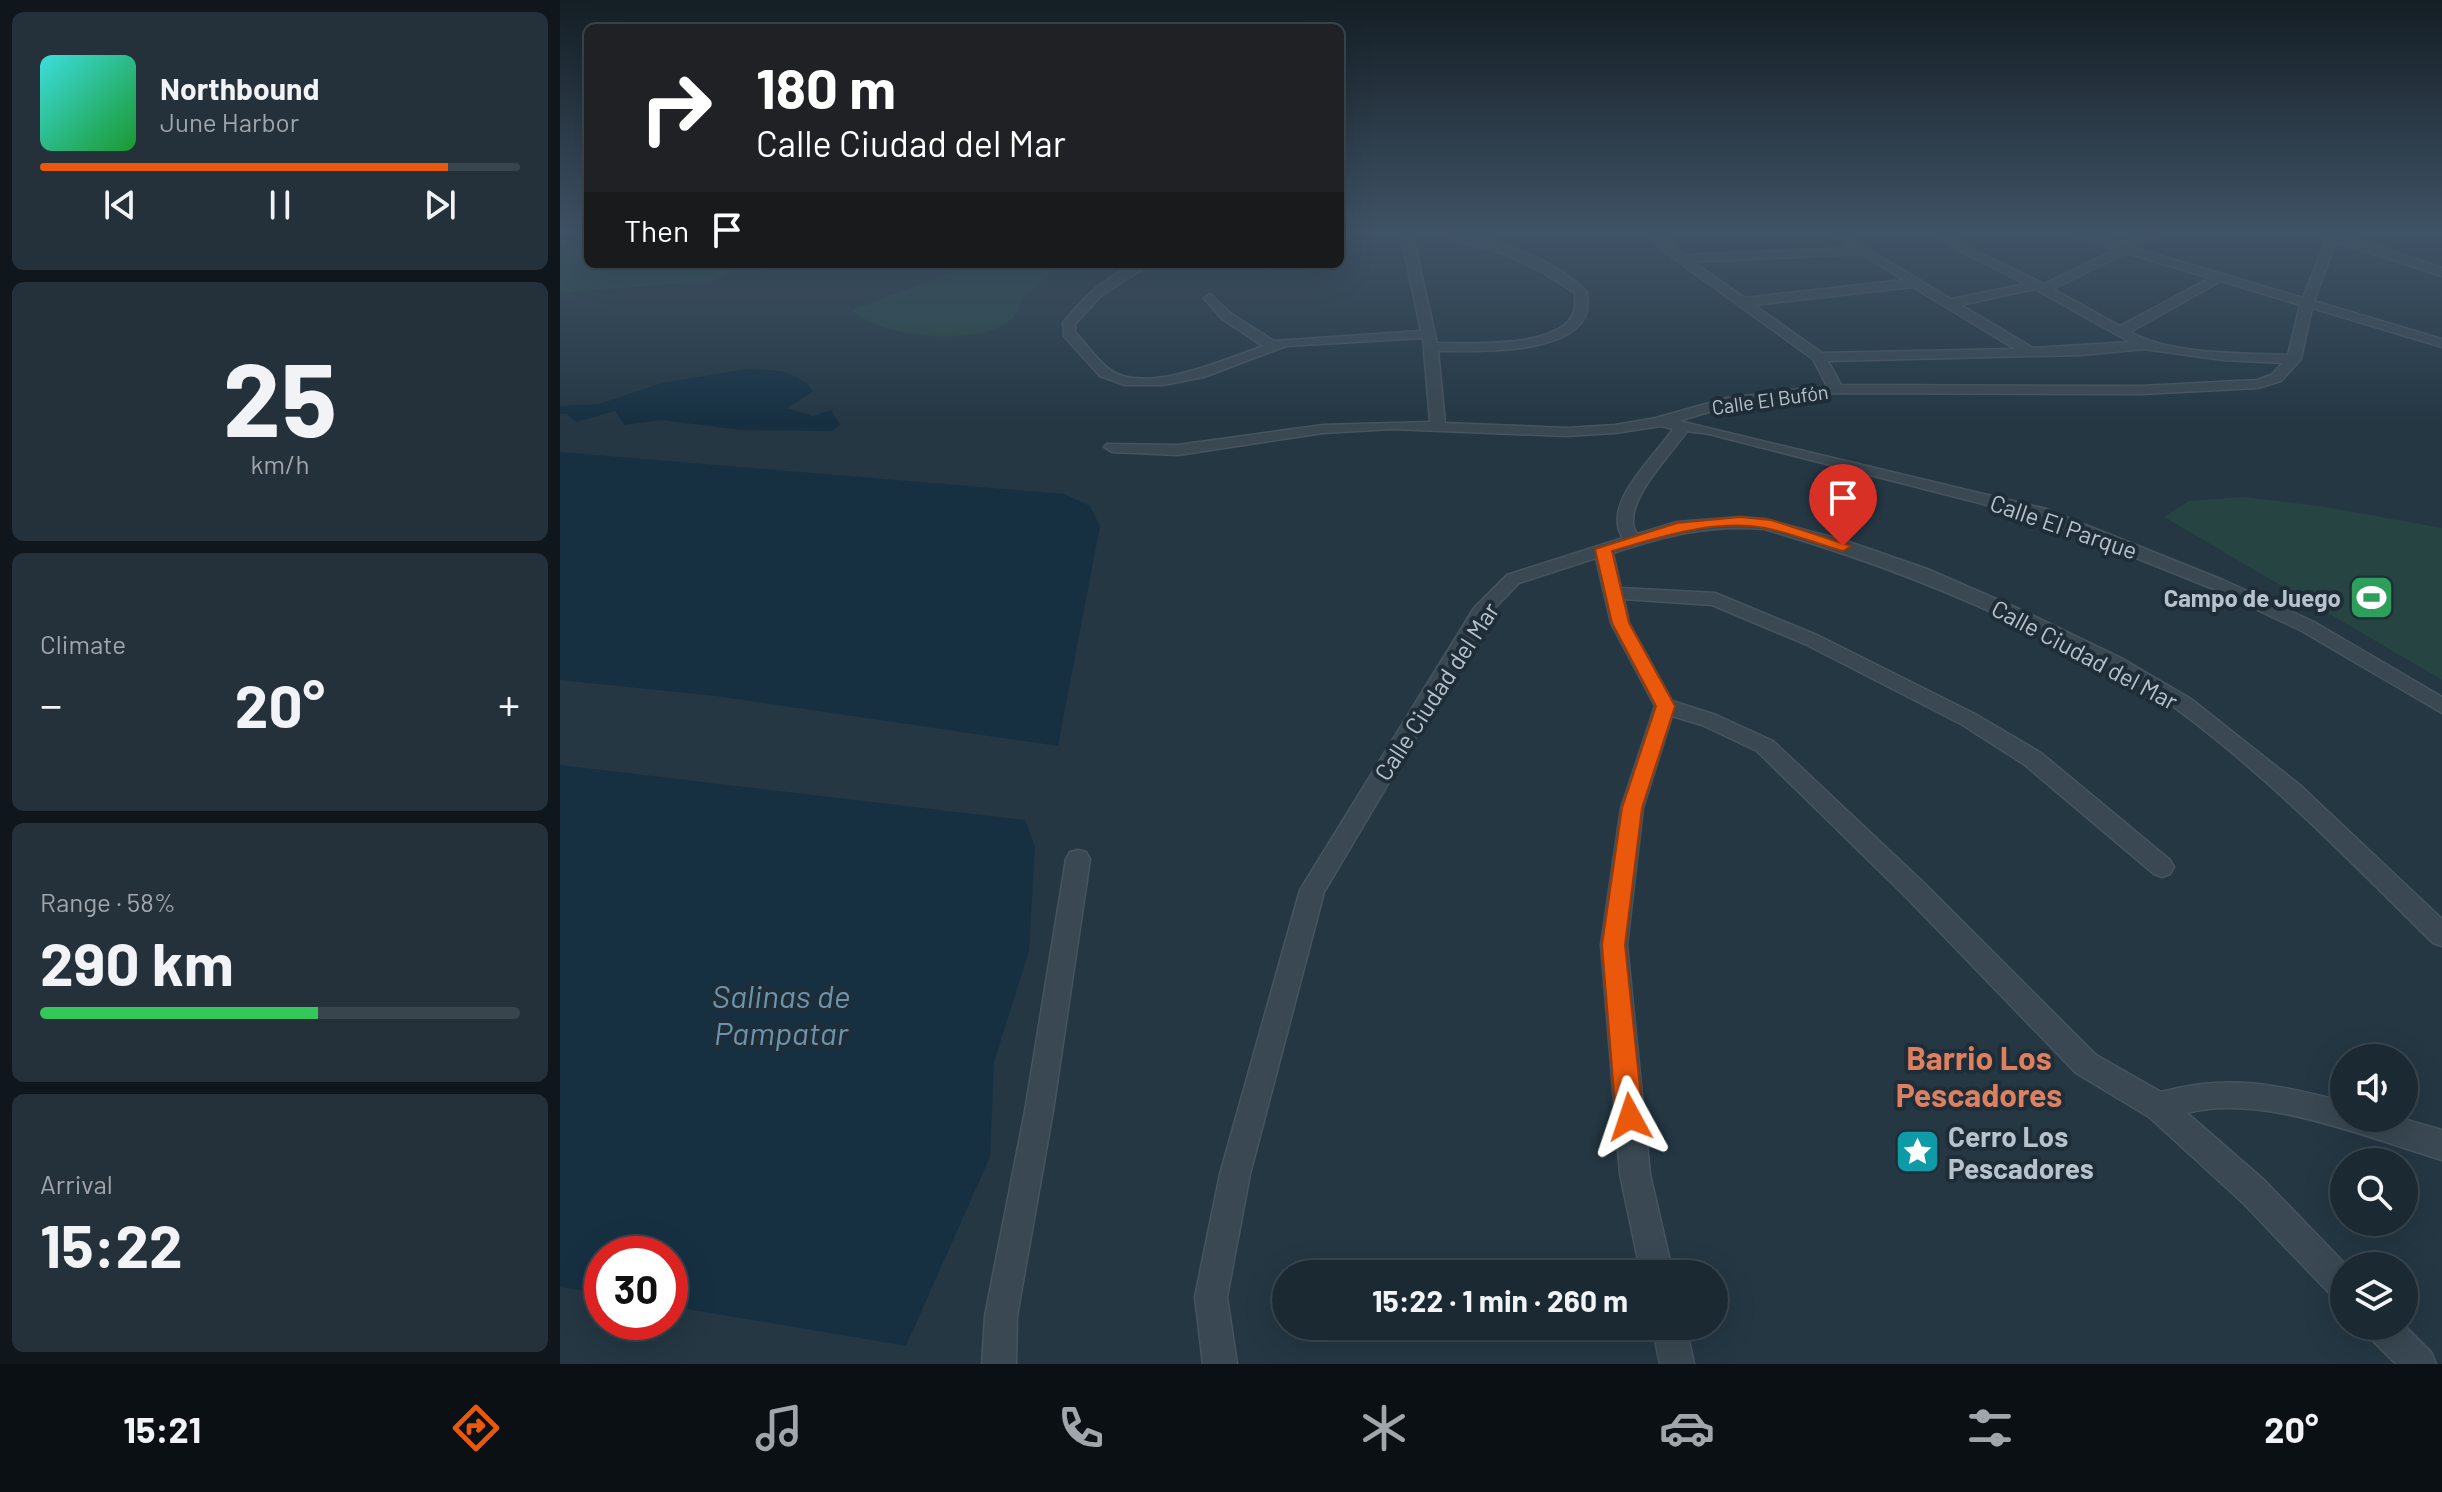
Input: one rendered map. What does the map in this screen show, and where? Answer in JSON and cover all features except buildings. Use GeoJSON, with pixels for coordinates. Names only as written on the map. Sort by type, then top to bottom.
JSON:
{"type":"FeatureCollection","features":[{"type":"Feature","properties":{"kind":"street"},"geometry":{"type":"LineString","coordinates":[[1095,296],[1069,323],[1069,333],[1105,373],[1125,381],[1163,381],[1204,373],[1271,345],[1315,339],[1430,340],[1506,345],[1562,334],[1582,313],[1582,296]]}},
{"type":"Feature","properties":{"kind":"street"},"geometry":{"type":"LineString","coordinates":[[1420,296],[1430,340],[1438,424]]}},
{"type":"Feature","properties":{"kind":"street"},"geometry":{"type":"LineString","coordinates":[[1735,296],[1819,357],[1836,389]]}},
{"type":"Feature","properties":{"kind":"street"},"geometry":{"type":"LineString","coordinates":[[1744,302],[1800,296]]}},
{"type":"Feature","properties":{"kind":"street"},"geometry":{"type":"LineString","coordinates":[[1933,296],[2030,352]]}},
{"type":"Feature","properties":{"kind":"street"},"geometry":{"type":"LineString","coordinates":[[1946,304],[1993,296]]}},
{"type":"Feature","properties":{"kind":"street"},"geometry":{"type":"LineString","coordinates":[[2057,296],[2144,345]]}},
{"type":"Feature","properties":{"kind":"street"},"geometry":{"type":"LineString","coordinates":[[2121,331],[2186,296]]}},
{"type":"Feature","properties":{"kind":"street"},"geometry":{"type":"LineString","coordinates":[[2279,296],[2436,341],[2442,330]]}},
{"type":"Feature","properties":{"kind":"street"},"geometry":{"type":"LineString","coordinates":[[1819,357],[2030,352],[2144,345],[2223,356],[2294,359],[2310,296]]}},
{"type":"Feature","properties":{"kind":"street"},"geometry":{"type":"LineString","coordinates":[[1210,298],[1226,316],[1271,345]]}},
{"type":"Feature","properties":{"kind":"street","name":"Calle El Bufón"},"geometry":{"type":"LineString","coordinates":[[1112,447],[1178,450],[1323,429],[1438,424],[1566,432],[1658,422],[1727,402],[1836,389],[2237,386],[2276,378],[2294,359]]}},
{"type":"Feature","properties":{"kind":"street","name":"Calle El Parque"},"geometry":{"type":"LineString","coordinates":[[1658,422],[1683,425],[2040,513],[2217,584],[2307,626],[2442,706]]}},
{"type":"Feature","properties":{"kind":"street"},"geometry":{"type":"LineString","coordinates":[[1633,540],[1623,532],[1621,522],[1631,498],[1683,425]]}},
{"type":"Feature","properties":{"kind":"street","name":"Calle Ciudad del Mar"},"geometry":{"type":"LineString","coordinates":[[1220,1364],[1211,1297],[1256,1086],[1312,890],[1481,612],[1513,579],[1677,527],[1740,522],[1765,524],[1921,573],[2114,663],[2184,704],[2293,792],[2442,935]]}},
{"type":"Feature","properties":{"kind":"street"},"geometry":{"type":"LineString","coordinates":[[1603,549],[1620,623],[1665,706],[1709,720],[1765,746],[1915,890],[2086,1064],[2159,1107],[2254,1192],[2330,1271]]}},
{"type":"Feature","properties":{"kind":"street"},"geometry":{"type":"LineString","coordinates":[[1613,593],[1715,599],[1812,640],[1968,719],[2033,759],[2162,867]]}},
{"type":"Feature","properties":{"kind":"street"},"geometry":{"type":"LineString","coordinates":[[1654,1260],[1635,1174],[1614,945],[1632,808],[1665,706]]}},
{"type":"Feature","properties":{"kind":"street"},"geometry":{"type":"LineString","coordinates":[[999,1364],[1001,1316],[1039,1111],[1078,859]]}},
{"type":"Feature","properties":{"kind":"street"},"geometry":{"type":"LineString","coordinates":[[2159,1107],[2207,1095],[2253,1098],[2301,1107],[2442,1145]]}},
{"type":"Feature","properties":{"kind":"street"},"geometry":{"type":"LineString","coordinates":[[1672,1340],[1677,1364]]}},
{"type":"Feature","properties":{"kind":"street"},"geometry":{"type":"LineString","coordinates":[[2396,1340],[2419,1364]]}},
{"type":"Feature","properties":{"kind":"green space"},"geometry":{"type":"Polygon","coordinates":[[[890,296],[1026,296],[1014,317],[996,329],[972,335],[915,334],[888,329],[852,310],[890,296]]]}},
{"type":"Feature","properties":{"kind":"green space","name":"Campo de Juego"},"geometry":{"type":"Polygon","coordinates":[[[2243,497],[2320,506],[2442,528],[2442,680],[2164,517],[2189,501],[2243,497]]]}},
{"type":"Feature","properties":{"kind":"water"},"geometry":{"type":"Polygon","coordinates":[[[747,369],[783,372],[799,378],[813,391],[787,408],[813,416],[831,410],[840,425],[832,431],[742,430],[661,420],[624,425],[615,411],[576,422],[567,414],[560,414],[560,406],[599,404],[662,383],[747,369]]]}},
{"type":"Feature","properties":{"kind":"water"},"geometry":{"type":"Polygon","coordinates":[[[560,452],[1064,494],[1090,506],[1100,526],[1058,746],[716,696],[560,680],[560,452]]]}},
{"type":"Feature","properties":{"kind":"water","name":"Salinas de Pampatar"},"geometry":{"type":"Polygon","coordinates":[[[560,765],[1025,820],[1035,846],[1029,951],[994,1062],[990,1157],[906,1346],[688,1309],[688,1236],[584,1236],[584,1291],[560,1287],[560,765]]]}},
{"type":"Feature","properties":{"kind":"place","name":"Campo de Juego"},"geometry":{"type":"Point","coordinates":[2372,597]}},
{"type":"Feature","properties":{"kind":"place","name":"Cerro Los Pescadores"},"geometry":{"type":"Point","coordinates":[1917,1152]}},
{"type":"Feature","properties":{"kind":"district","name":"Barrio Los Pescadores"},"geometry":{"type":"Point","coordinates":[1979,1076]}},
{"type":"Feature","properties":{"kind":"route"},"geometry":{"type":"LineString","coordinates":[[1630,1117],[1614,945],[1632,808],[1665,706],[1620,623],[1603,549],[1677,527],[1740,522],[1792,530],[1843,546]]}}]}
